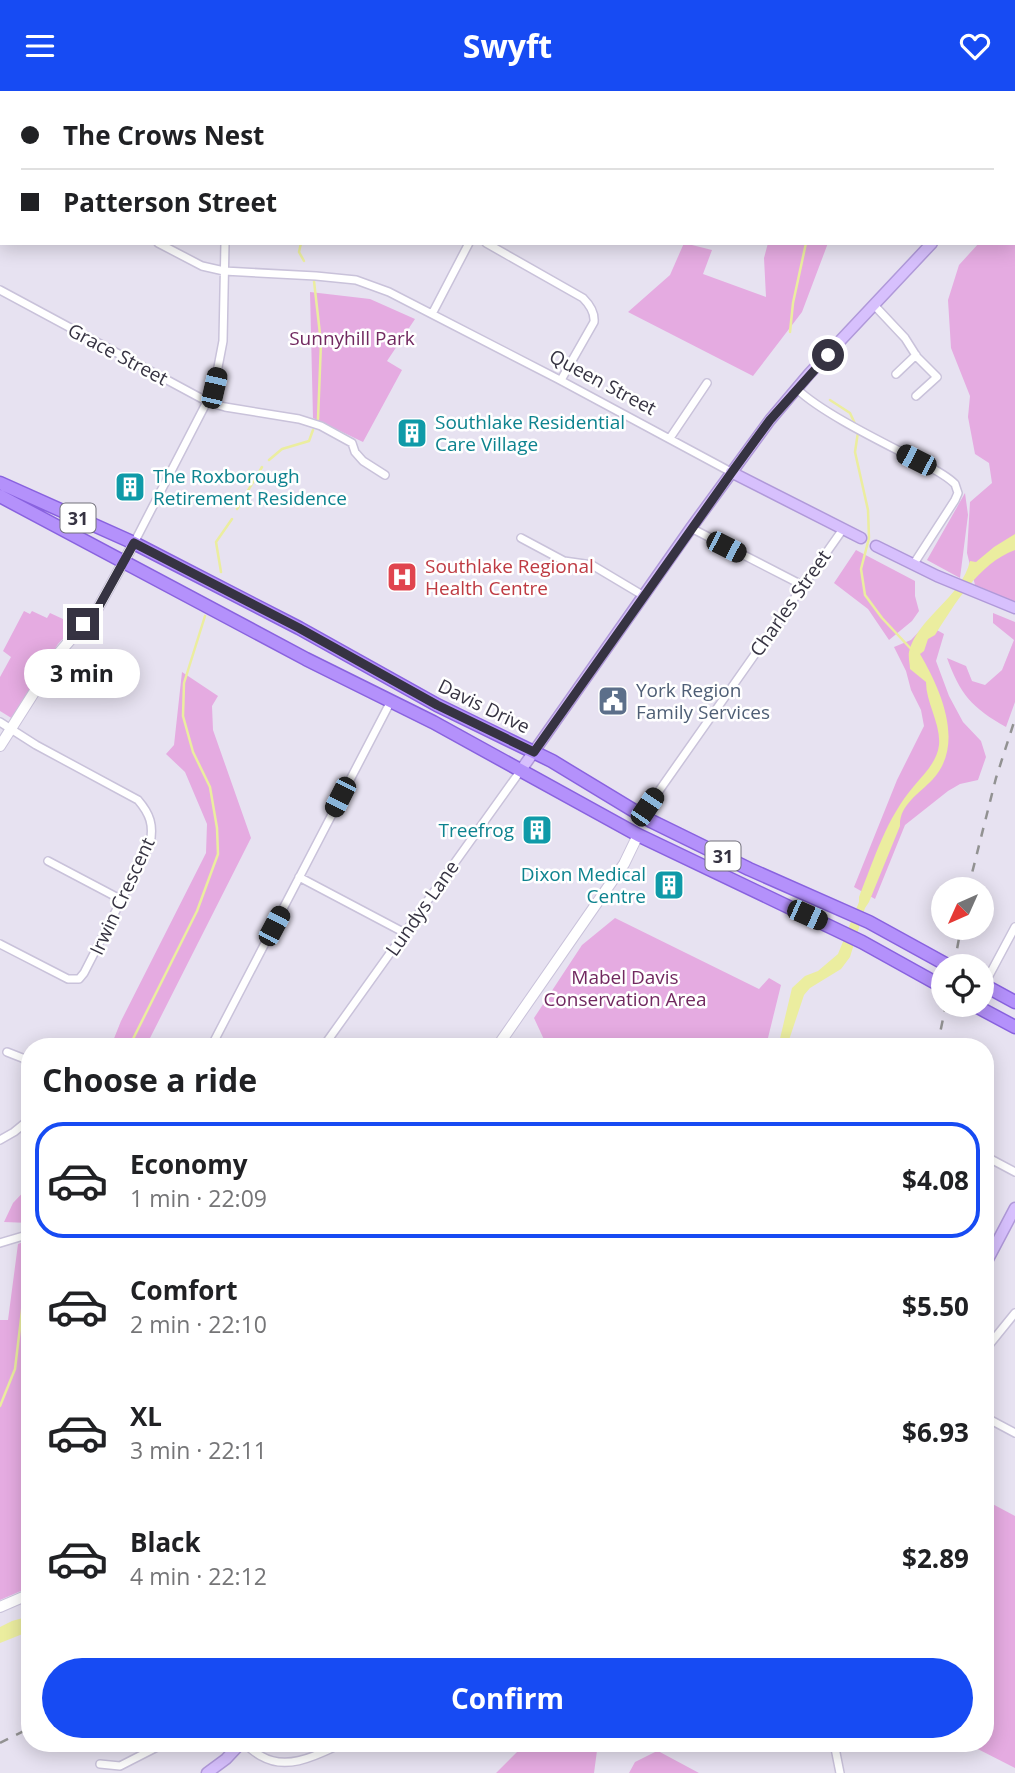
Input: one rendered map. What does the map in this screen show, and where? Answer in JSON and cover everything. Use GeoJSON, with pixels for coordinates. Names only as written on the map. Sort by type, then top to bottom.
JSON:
{"type":"FeatureCollection","features":[{"type":"Feature","properties":{"kind":"main road"},"geometry":{"type":"LineString","coordinates":[[521,770],[770,420],[930,245]]}},
{"type":"Feature","properties":{"kind":"main road","name":"Queen Street"},"geometry":{"type":"LineString","coordinates":[[732,472],[861,538]]}},
{"type":"Feature","properties":{"kind":"main road","name":"Davis Drive"},"geometry":{"type":"LineString","coordinates":[[0,483],[134,543],[299,628],[437,705],[534,752],[642,815],[749,869],[869,922],[931,956]]}},
{"type":"Feature","properties":{"kind":"main road","name":"Davis Drive"},"geometry":{"type":"LineString","coordinates":[[0,496],[306,660],[391,701],[521,770],[638,835],[826,924],[931,980]]}},
{"type":"Feature","properties":{"kind":"main road","name":"Queen Street"},"geometry":{"type":"LineString","coordinates":[[876,546],[984,597],[1015,608]]}},
{"type":"Feature","properties":{"kind":"main road"},"geometry":{"type":"LineString","coordinates":[[994,991],[1015,1002]]}},
{"type":"Feature","properties":{"kind":"main road"},"geometry":{"type":"LineString","coordinates":[[994,1016],[1015,1027]]}},
{"type":"Feature","properties":{"kind":"main road"},"geometry":{"type":"LineString","coordinates":[[994,1248],[1015,1208]]}},
{"type":"Feature","properties":{"kind":"main road"},"geometry":{"type":"LineString","coordinates":[[207,1773],[233,1752]]}},
{"type":"Feature","properties":{"kind":"street","name":"Queen Street"},"geometry":{"type":"LineString","coordinates":[[162,245],[202,266],[224,271],[356,280],[390,292],[732,472]]}},
{"type":"Feature","properties":{"kind":"street"},"geometry":{"type":"LineString","coordinates":[[0,746],[59,653],[98,608],[208,402],[214,388],[223,341],[225,245]]}},
{"type":"Feature","properties":{"kind":"street"},"geometry":{"type":"LineString","coordinates":[[432,314],[468,245]]}},
{"type":"Feature","properties":{"kind":"street"},"geometry":{"type":"LineString","coordinates":[[490,245],[583,298],[589,305],[594,315],[593,322],[561,380]]}},
{"type":"Feature","properties":{"kind":"street","name":"Grace Street"},"geometry":{"type":"LineString","coordinates":[[0,290],[208,402],[299,419],[321,426],[352,443],[355,453],[363,461],[386,475]]}},
{"type":"Feature","properties":{"kind":"street"},"geometry":{"type":"LineString","coordinates":[[874,305],[937,377],[916,396]]}},
{"type":"Feature","properties":{"kind":"street"},"geometry":{"type":"LineString","coordinates":[[896,374],[916,355]]}},
{"type":"Feature","properties":{"kind":"street"},"geometry":{"type":"LineString","coordinates":[[670,438],[707,383]]}},
{"type":"Feature","properties":{"kind":"street"},"geometry":{"type":"LineString","coordinates":[[797,389],[863,431],[949,478],[957,487],[955,500],[913,565]]}},
{"type":"Feature","properties":{"kind":"street"},"geometry":{"type":"LineString","coordinates":[[691,528],[802,585]]}},
{"type":"Feature","properties":{"kind":"street","name":"Charles Street"},"geometry":{"type":"LineString","coordinates":[[642,815],[843,529]]}},
{"type":"Feature","properties":{"kind":"street"},"geometry":{"type":"LineString","coordinates":[[521,538],[564,561],[592,565],[644,596]]}},
{"type":"Feature","properties":{"kind":"street","name":"Queen Street"},"geometry":{"type":"LineString","coordinates":[[861,538],[876,546]]}},
{"type":"Feature","properties":{"kind":"street"},"geometry":{"type":"LineString","coordinates":[[216,1038],[391,701]]}},
{"type":"Feature","properties":{"kind":"street","name":"Irwin Crescent"},"geometry":{"type":"LineString","coordinates":[[0,722],[138,800],[148,812],[153,830],[150,843],[85,973],[79,979],[68,979],[0,944]]}},
{"type":"Feature","properties":{"kind":"street","name":"Lundys Lane"},"geometry":{"type":"LineString","coordinates":[[329,1038],[521,770]]}},
{"type":"Feature","properties":{"kind":"street"},"geometry":{"type":"LineString","coordinates":[[503,1038],[624,864],[638,835]]}},
{"type":"Feature","properties":{"kind":"street"},"geometry":{"type":"LineString","coordinates":[[48,861],[122,899]]}},
{"type":"Feature","properties":{"kind":"street"},"geometry":{"type":"LineString","coordinates":[[299,877],[405,933]]}},
{"type":"Feature","properties":{"kind":"street"},"geometry":{"type":"LineString","coordinates":[[994,965],[1015,927]]}},
{"type":"Feature","properties":{"kind":"street"},"geometry":{"type":"LineString","coordinates":[[7,1052],[21,1057]]}},
{"type":"Feature","properties":{"kind":"street"},"geometry":{"type":"LineString","coordinates":[[0,1140],[21,1126]]}},
{"type":"Feature","properties":{"kind":"street"},"geometry":{"type":"LineString","coordinates":[[994,1161],[1015,1172]]}},
{"type":"Feature","properties":{"kind":"street"},"geometry":{"type":"LineString","coordinates":[[0,1243],[21,1237]]}},
{"type":"Feature","properties":{"kind":"street"},"geometry":{"type":"LineString","coordinates":[[994,1339],[1015,1313]]}},
{"type":"Feature","properties":{"kind":"street"},"geometry":{"type":"LineString","coordinates":[[994,1422],[1015,1433]]}},
{"type":"Feature","properties":{"kind":"street"},"geometry":{"type":"LineString","coordinates":[[0,1607],[21,1598]]}},
{"type":"Feature","properties":{"kind":"street"},"geometry":{"type":"LineString","coordinates":[[100,1764],[120,1766],[147,1752]]}},
{"type":"Feature","properties":{"kind":"street"},"geometry":{"type":"LineString","coordinates":[[255,1752],[264,1758],[289,1761],[307,1759],[323,1752]]}},
{"type":"Feature","properties":{"kind":"street"},"geometry":{"type":"LineString","coordinates":[[836,1752],[840,1773]]}},
{"type":"Feature","properties":{"kind":"green space"},"geometry":{"type":"Polygon","coordinates":[[[683,245],[692,245],[712,250],[703,274],[766,297],[764,258],[767,245],[827,245],[802,312],[753,376],[628,312],[670,275],[683,245]]]}},
{"type":"Feature","properties":{"kind":"green space"},"geometry":{"type":"Polygon","coordinates":[[[977,245],[1015,245],[1015,602],[975,585],[967,553],[970,502],[992,483],[989,463],[975,454],[968,417],[970,396],[951,348],[948,300],[959,265],[977,245]]]}},
{"type":"Feature","properties":{"kind":"green space","name":"Sunnyhill Park"},"geometry":{"type":"Polygon","coordinates":[[[310,292],[370,299],[415,319],[387,361],[402,370],[363,442],[313,418],[310,292]]]}},
{"type":"Feature","properties":{"kind":"green space"},"geometry":{"type":"Polygon","coordinates":[[[965,493],[968,515],[960,578],[927,560],[965,493]]]}},
{"type":"Feature","properties":{"kind":"green space"},"geometry":{"type":"Polygon","coordinates":[[[856,550],[915,581],[919,611],[912,621],[889,640],[868,609],[834,583],[856,550]]]}},
{"type":"Feature","properties":{"kind":"green space"},"geometry":{"type":"Polygon","coordinates":[[[24,611],[30,614],[32,611],[47,618],[50,613],[76,625],[58,644],[13,719],[0,711],[0,677],[11,657],[3,651],[24,611]]]}},
{"type":"Feature","properties":{"kind":"green space"},"geometry":{"type":"Polygon","coordinates":[[[993,613],[1015,622],[1015,702],[1006,727],[984,713],[962,691],[947,658],[966,666],[972,681],[985,685],[1002,670],[1014,640],[993,623],[993,613]]]}},
{"type":"Feature","properties":{"kind":"green space"},"geometry":{"type":"Polygon","coordinates":[[[926,624],[944,634],[936,661],[949,696],[963,722],[981,741],[986,757],[978,780],[960,784],[948,791],[905,825],[875,899],[854,887],[897,780],[924,726],[921,710],[894,647],[911,640],[926,624]]]}},
{"type":"Feature","properties":{"kind":"green space"},"geometry":{"type":"Polygon","coordinates":[[[182,672],[218,696],[212,706],[213,730],[251,838],[150,1038],[114,1038],[206,853],[207,824],[185,772],[166,754],[174,745],[182,672]]]}},
{"type":"Feature","properties":{"kind":"green space","name":"Mabel Davis Conservation Area"},"geometry":{"type":"Polygon","coordinates":[[[615,918],[759,989],[769,978],[781,985],[768,1038],[543,1038],[534,1018],[582,945],[615,918]]]}},
{"type":"Feature","properties":{"kind":"green space"},"geometry":{"type":"Polygon","coordinates":[[[21,1195],[21,1223],[4,1222],[13,1203],[21,1195]]]}},
{"type":"Feature","properties":{"kind":"green space"},"geometry":{"type":"Polygon","coordinates":[[[21,1243],[21,1591],[0,1600],[0,1320],[8,1320],[18,1244],[21,1243]]]}},
{"type":"Feature","properties":{"kind":"green space"},"geometry":{"type":"Polygon","coordinates":[[[994,1505],[1015,1516],[1015,1768],[984,1752],[994,1752],[994,1505]]]}},
{"type":"Feature","properties":{"kind":"green space"},"geometry":{"type":"Polygon","coordinates":[[[517,1752],[597,1752],[594,1773],[496,1773],[517,1752]]]}},
{"type":"Feature","properties":{"kind":"green space"},"geometry":{"type":"Polygon","coordinates":[[[659,1752],[699,1773],[629,1773],[635,1762],[659,1752]]]}},
{"type":"Feature","properties":{"kind":"shaded area"},"geometry":{"type":"Polygon","coordinates":[[[1015,534],[1015,550],[1002,556],[979,575],[959,598],[935,635],[928,639],[924,651],[920,654],[942,700],[946,717],[947,750],[942,765],[903,812],[900,826],[865,908],[850,957],[841,969],[810,988],[804,995],[790,1038],[780,1038],[792,988],[838,954],[889,825],[904,799],[936,757],[939,745],[938,729],[926,682],[910,669],[909,654],[914,640],[958,586],[970,561],[976,562],[1015,534]]]}},
{"type":"Feature","properties":{"kind":"shaded area"},"geometry":{"type":"Polygon","coordinates":[[[21,1618],[21,1635],[0,1643],[0,1627],[21,1618]]]}},
{"type":"Feature","properties":{"kind":"waterway"},"geometry":{"type":"LineString","coordinates":[[301,245],[299,252],[304,261]]}},
{"type":"Feature","properties":{"kind":"waterway"},"geometry":{"type":"LineString","coordinates":[[790,332],[793,303],[806,245]]}},
{"type":"Feature","properties":{"kind":"waterway"},"geometry":{"type":"LineString","coordinates":[[314,281],[321,343],[318,419]]}},
{"type":"Feature","properties":{"kind":"waterway"},"geometry":{"type":"LineString","coordinates":[[830,400],[850,413],[856,426]]}},
{"type":"Feature","properties":{"kind":"waterway"},"geometry":{"type":"LineString","coordinates":[[269,460],[282,449],[309,441],[313,430]]}},
{"type":"Feature","properties":{"kind":"waterway"},"geometry":{"type":"LineString","coordinates":[[858,432],[855,452],[868,510],[869,538],[861,569],[865,595],[912,650]]}},
{"type":"Feature","properties":{"kind":"waterway"},"geometry":{"type":"LineString","coordinates":[[237,509],[262,467]]}},
{"type":"Feature","properties":{"kind":"waterway"},"geometry":{"type":"LineString","coordinates":[[221,572],[216,542],[232,519]]}},
{"type":"Feature","properties":{"kind":"waterway"},"geometry":{"type":"LineString","coordinates":[[134,1038],[197,911],[218,854],[210,787],[193,752],[183,716],[184,683],[205,616]]}},
{"type":"Feature","properties":{"kind":"waterway"},"geometry":{"type":"LineString","coordinates":[[0,1406],[15,1369],[21,1319]]}},
{"type":"Feature","properties":{"kind":"railway"},"geometry":{"type":"LineString","coordinates":[[971,877],[996,778],[1015,719]]}},
{"type":"Feature","properties":{"kind":"railway"},"geometry":{"type":"LineString","coordinates":[[956,954],[959,940]]}},
{"type":"Feature","properties":{"kind":"railway"},"geometry":{"type":"LineString","coordinates":[[939,1038],[943,1017]]}},
{"type":"Feature","properties":{"kind":"railway"},"geometry":{"type":"LineString","coordinates":[[0,1743],[21,1732]]}},
{"type":"Feature","properties":{"kind":"place","name":"Southlake Residential Care Village"},"geometry":{"type":"Point","coordinates":[412,433]}},
{"type":"Feature","properties":{"kind":"place","name":"The Roxborough Retirement Residence"},"geometry":{"type":"Point","coordinates":[130,487]}},
{"type":"Feature","properties":{"kind":"place","name":"Southlake Regional Health Centre"},"geometry":{"type":"Point","coordinates":[402,577]}},
{"type":"Feature","properties":{"kind":"place","name":"York Region Family Services"},"geometry":{"type":"Point","coordinates":[613,701]}},
{"type":"Feature","properties":{"kind":"place","name":"Treefrog"},"geometry":{"type":"Point","coordinates":[537,830]}},
{"type":"Feature","properties":{"kind":"place","name":"Dixon Medical Centre"},"geometry":{"type":"Point","coordinates":[669,885]}},
{"type":"Feature","properties":{"kind":"route"},"geometry":{"type":"LineString","coordinates":[[83,624],[98,608],[134,543],[299,628],[437,705],[534,752],[770,420],[828,355]]}}]}
